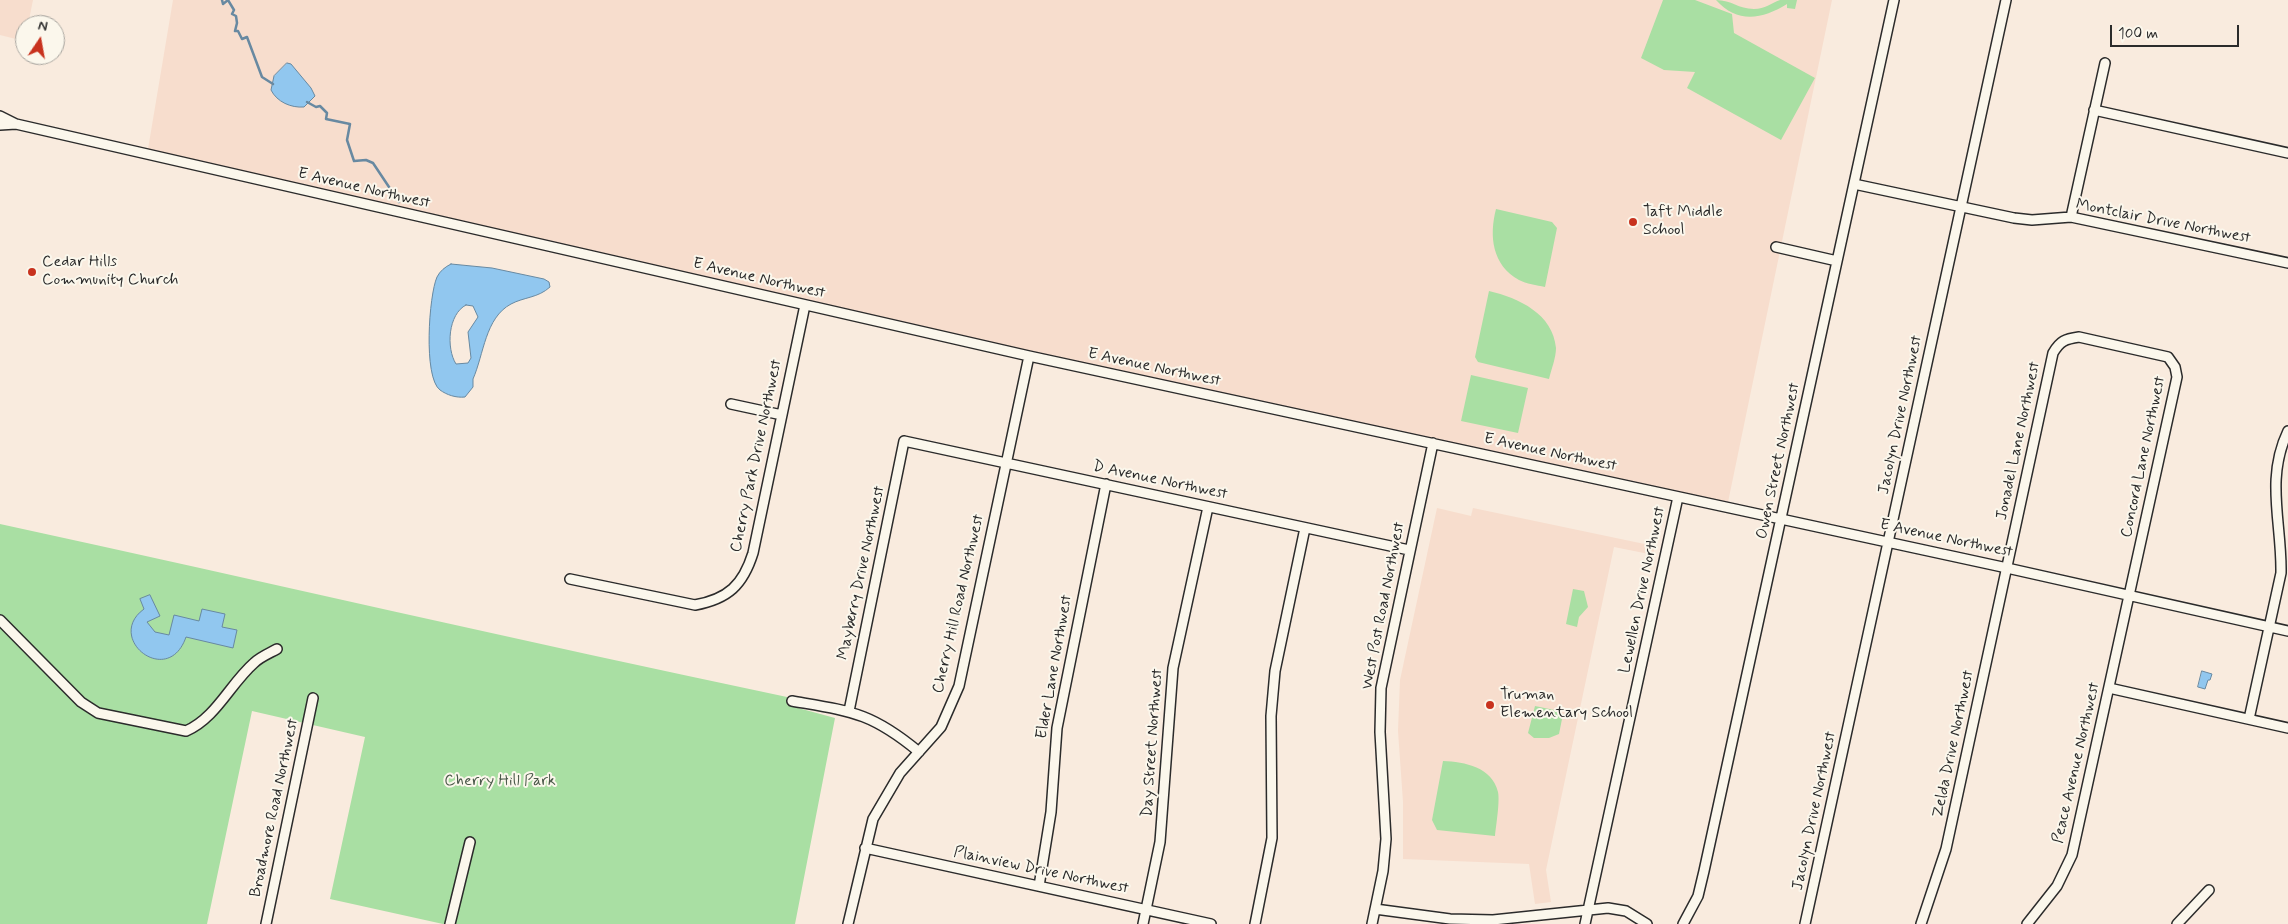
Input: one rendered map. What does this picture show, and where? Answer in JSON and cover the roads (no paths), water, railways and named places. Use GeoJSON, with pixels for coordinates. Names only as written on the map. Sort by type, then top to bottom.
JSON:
{"type":"FeatureCollection","features":[{"type":"Feature","properties":{"kind":"street","name":"Owen Street Northwest"},"geometry":{"type":"LineString","coordinates":[[1683,924],[1698,896],[1704,871],[1894,0]]}},
{"type":"Feature","properties":{"kind":"street","name":"Jacolyn Drive Northwest"},"geometry":{"type":"LineString","coordinates":[[1805,924],[2006,0]]}},
{"type":"Feature","properties":{"kind":"street"},"geometry":{"type":"LineString","coordinates":[[2071,217],[2105,63]]}},
{"type":"Feature","properties":{"kind":"street"},"geometry":{"type":"LineString","coordinates":[[2094,110],[2288,154]]}},
{"type":"Feature","properties":{"kind":"street","name":"E Avenue Northwest"},"geometry":{"type":"LineString","coordinates":[[0,116],[16,124],[1029,356],[1889,542],[2288,631]]}},
{"type":"Feature","properties":{"kind":"street","name":"E Avenue Northwest"},"geometry":{"type":"LineString","coordinates":[[0,125],[16,124]]}},
{"type":"Feature","properties":{"kind":"street","name":"Montclair Drive Northwest"},"geometry":{"type":"LineString","coordinates":[[1854,184],[2032,220],[2071,217],[2288,263]]}},
{"type":"Feature","properties":{"kind":"street"},"geometry":{"type":"LineString","coordinates":[[1776,247],[1838,261]]}},
{"type":"Feature","properties":{"kind":"street","name":"Cherry Park Drive Northwest"},"geometry":{"type":"LineString","coordinates":[[570,579],[695,605],[710,602],[726,595],[738,584],[748,568],[805,305]]}},
{"type":"Feature","properties":{"kind":"street","name":"Jonadel Lane Northwest"},"geometry":{"type":"LineString","coordinates":[[2008,568],[2054,353],[2059,344],[2067,338],[2079,337]]}},
{"type":"Feature","properties":{"kind":"street","name":"Concord Lane Northwest"},"geometry":{"type":"LineString","coordinates":[[2079,337],[2168,357],[2176,372],[2175,387],[2130,596]]}},
{"type":"Feature","properties":{"kind":"street","name":"Cherry Hill Road Northwest"},"geometry":{"type":"LineString","coordinates":[[848,924],[873,820],[888,791],[942,726],[959,686],[1029,356]]}},
{"type":"Feature","properties":{"kind":"street"},"geometry":{"type":"LineString","coordinates":[[732,404],[782,415]]}},
{"type":"Feature","properties":{"kind":"street"},"geometry":{"type":"LineString","coordinates":[[2249,719],[2281,573],[2275,476],[2279,450],[2288,431]]}},
{"type":"Feature","properties":{"kind":"street","name":"D Avenue Northwest"},"geometry":{"type":"LineString","coordinates":[[904,440],[1408,550]]}},
{"type":"Feature","properties":{"kind":"street","name":"Mayberry Drive Northwest"},"geometry":{"type":"LineString","coordinates":[[849,711],[904,440]]}},
{"type":"Feature","properties":{"kind":"street","name":"West Post Road Northwest"},"geometry":{"type":"LineString","coordinates":[[1372,924],[1383,871],[1386,839],[1380,732],[1381,688],[1408,550],[1432,443]]}},
{"type":"Feature","properties":{"kind":"street","name":"Elder Lane Northwest"},"geometry":{"type":"LineString","coordinates":[[1040,886],[1051,812],[1057,728],[1106,484]]}},
{"type":"Feature","properties":{"kind":"street","name":"Lewellen Drive Northwest"},"geometry":{"type":"LineString","coordinates":[[1585,924],[1678,497]]}},
{"type":"Feature","properties":{"kind":"street","name":"Day Street Northwest"},"geometry":{"type":"LineString","coordinates":[[1143,924],[1160,842],[1172,668],[1208,506]]}},
{"type":"Feature","properties":{"kind":"street"},"geometry":{"type":"LineString","coordinates":[[1255,924],[1272,838],[1271,716],[1275,671],[1305,528]]}},
{"type":"Feature","properties":{"kind":"street","name":"Zelda Drive Northwest"},"geometry":{"type":"LineString","coordinates":[[1921,924],[1946,849],[2008,568]]}},
{"type":"Feature","properties":{"kind":"street","name":"Peace Avenue Northwest"},"geometry":{"type":"LineString","coordinates":[[2027,924],[2057,886],[2067,870],[2072,855],[2130,596]]}},
{"type":"Feature","properties":{"kind":"street"},"geometry":{"type":"LineString","coordinates":[[0,620],[81,702],[98,713],[186,731],[198,726],[209,715],[254,662],[277,649]]}},
{"type":"Feature","properties":{"kind":"street"},"geometry":{"type":"LineString","coordinates":[[2109,688],[2288,728]]}},
{"type":"Feature","properties":{"kind":"street","name":"Broadmore Road Northwest"},"geometry":{"type":"LineString","coordinates":[[266,924],[313,698]]}},
{"type":"Feature","properties":{"kind":"street"},"geometry":{"type":"LineString","coordinates":[[792,701],[849,711],[882,724],[919,752]]}},
{"type":"Feature","properties":{"kind":"street"},"geometry":{"type":"LineString","coordinates":[[450,924],[470,842]]}},
{"type":"Feature","properties":{"kind":"street","name":"Plainview Drive Northwest"},"geometry":{"type":"LineString","coordinates":[[865,848],[1211,924]]}},
{"type":"Feature","properties":{"kind":"street"},"geometry":{"type":"LineString","coordinates":[[2177,924],[2209,890]]}},
{"type":"Feature","properties":{"kind":"street"},"geometry":{"type":"LineString","coordinates":[[1375,910],[1450,919],[1494,920],[1528,918],[1608,908],[1626,911],[1647,924]]}},
{"type":"Feature","properties":{"kind":"water"},"geometry":{"type":"Polygon","coordinates":[[[287,63],[291,64],[311,88],[315,96],[304,107],[285,103],[277,98],[271,90],[274,76],[287,63]]]}},
{"type":"Feature","properties":{"kind":"water"},"geometry":{"type":"Polygon","coordinates":[[[451,264],[492,268],[544,279],[549,282],[550,287],[541,293],[511,304],[502,310],[490,327],[473,379],[473,387],[465,397],[452,396],[440,390],[431,369],[429,353],[430,317],[434,286],[441,271],[451,264]],[[466,305],[460,309],[452,323],[450,341],[456,364],[468,363],[471,358],[468,332],[478,317],[473,306],[466,305]]]}},
{"type":"Feature","properties":{"kind":"water"},"geometry":{"type":"Polygon","coordinates":[[[150,595],[160,616],[147,622],[155,632],[169,635],[174,615],[199,621],[202,609],[225,614],[222,627],[237,630],[233,648],[186,637],[177,652],[166,659],[154,659],[143,653],[135,644],[131,633],[134,621],[144,609],[140,599],[150,595]]]}},
{"type":"Feature","properties":{"kind":"water"},"geometry":{"type":"Polygon","coordinates":[[[2202,671],[2212,674],[2205,689],[2198,687],[2202,671]]]}},
{"type":"Feature","properties":{"kind":"waterway"},"geometry":{"type":"LineString","coordinates":[[222,0],[223,4],[228,0],[234,10],[232,14],[236,16],[237,23],[235,31],[238,31],[242,39],[247,37],[262,77],[273,84]]}},
{"type":"Feature","properties":{"kind":"waterway"},"geometry":{"type":"LineString","coordinates":[[307,102],[316,107],[320,106],[327,113],[326,119],[350,124],[347,140],[354,161],[366,160],[373,163],[399,202]]}},
{"type":"Feature","properties":{"kind":"place","name":"Taft Middle School"},"geometry":{"type":"Point","coordinates":[1633,222]}},
{"type":"Feature","properties":{"kind":"place","name":"Cedar Hills Community Church"},"geometry":{"type":"Point","coordinates":[32,272]}},
{"type":"Feature","properties":{"kind":"place","name":"Truman Elementary School"},"geometry":{"type":"Point","coordinates":[1490,705]}},
{"type":"Feature","properties":{"kind":"park label","name":"Cherry Hill Park"},"geometry":{"type":"Point","coordinates":[500,782]}}]}
